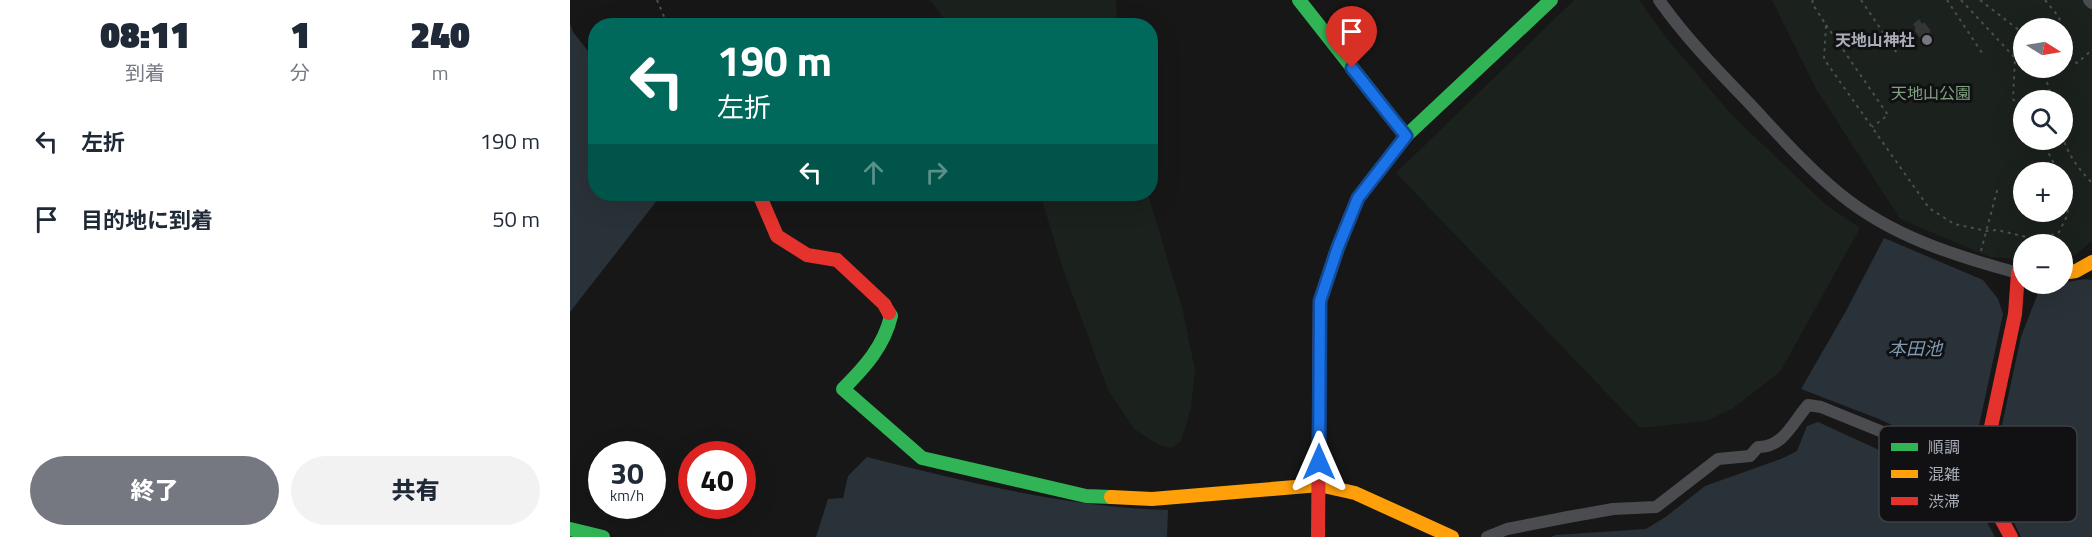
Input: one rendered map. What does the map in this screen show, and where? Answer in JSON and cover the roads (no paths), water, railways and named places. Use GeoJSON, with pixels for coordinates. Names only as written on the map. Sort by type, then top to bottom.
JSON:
{"type":"FeatureCollection","features":[{"type":"Feature","properties":{"kind":"street"},"geometry":{"type":"LineString","coordinates":[[1299,0],[1406,136]]}},
{"type":"Feature","properties":{"kind":"street"},"geometry":{"type":"LineString","coordinates":[[1318,537],[1320,301],[1338,247],[1358,198],[1406,136],[1551,0]]}},
{"type":"Feature","properties":{"kind":"street"},"geometry":{"type":"LineString","coordinates":[[1659,0],[1719,72],[1840,194],[1864,211],[1911,237],[1951,254],[2013,271]]}},
{"type":"Feature","properties":{"kind":"street"},"geometry":{"type":"LineString","coordinates":[[762,201],[777,236],[807,255],[837,260],[884,304],[891,315],[889,328],[873,357],[843,388],[922,458],[1086,496],[1152,499],[1319,485],[1354,493],[1452,537]]}},
{"type":"Feature","properties":{"kind":"street"},"geometry":{"type":"LineString","coordinates":[[2073,271],[2092,262]]}},
{"type":"Feature","properties":{"kind":"street"},"geometry":{"type":"LineString","coordinates":[[1991,426],[2018,294]]}},
{"type":"Feature","properties":{"kind":"street"},"geometry":{"type":"LineString","coordinates":[[1487,537],[1507,529],[1613,509],[1656,507],[1718,459],[1750,456],[1758,447],[1768,447],[1780,442],[1808,405],[1821,407],[1879,431]]}},
{"type":"Feature","properties":{"kind":"street"},"geometry":{"type":"LineString","coordinates":[[2003,522],[2011,537]]}},
{"type":"Feature","properties":{"kind":"street"},"geometry":{"type":"LineString","coordinates":[[570,529],[603,537]]}},
{"type":"Feature","properties":{"kind":"water"},"geometry":{"type":"Polygon","coordinates":[[[570,24],[573,32],[588,51],[588,201],[657,201],[570,312],[570,24]]]}},
{"type":"Feature","properties":{"kind":"water","name":"本田池"},"geometry":{"type":"Polygon","coordinates":[[[1884,238],[1983,280],[1998,299],[2003,314],[1979,426],[1894,426],[1801,389],[1846,311],[1884,238]]]}},
{"type":"Feature","properties":{"kind":"water"},"geometry":{"type":"Polygon","coordinates":[[[2092,280],[2092,537],[2021,537],[2014,522],[2077,522],[2077,426],[2002,426],[2021,337],[2038,294],[2073,294],[2073,281],[2092,280]]]}},
{"type":"Feature","properties":{"kind":"water"},"geometry":{"type":"Polygon","coordinates":[[[1818,422],[1879,450],[1879,522],[1987,522],[1995,537],[1551,537],[1646,529],[1667,516],[1705,486],[1797,451],[1807,426],[1818,422]]]}},
{"type":"Feature","properties":{"kind":"water"},"geometry":{"type":"Polygon","coordinates":[[[867,457],[979,484],[1054,499],[1168,510],[1167,537],[816,537],[828,499],[843,498],[848,476],[867,457]]]}},
{"type":"Feature","properties":{"kind":"place","name":"天地山神社"},"geometry":{"type":"Point","coordinates":[1927,40]}},
{"type":"Feature","properties":{"kind":"park label","name":"天地山公園"},"geometry":{"type":"Point","coordinates":[1931,93]}}]}
